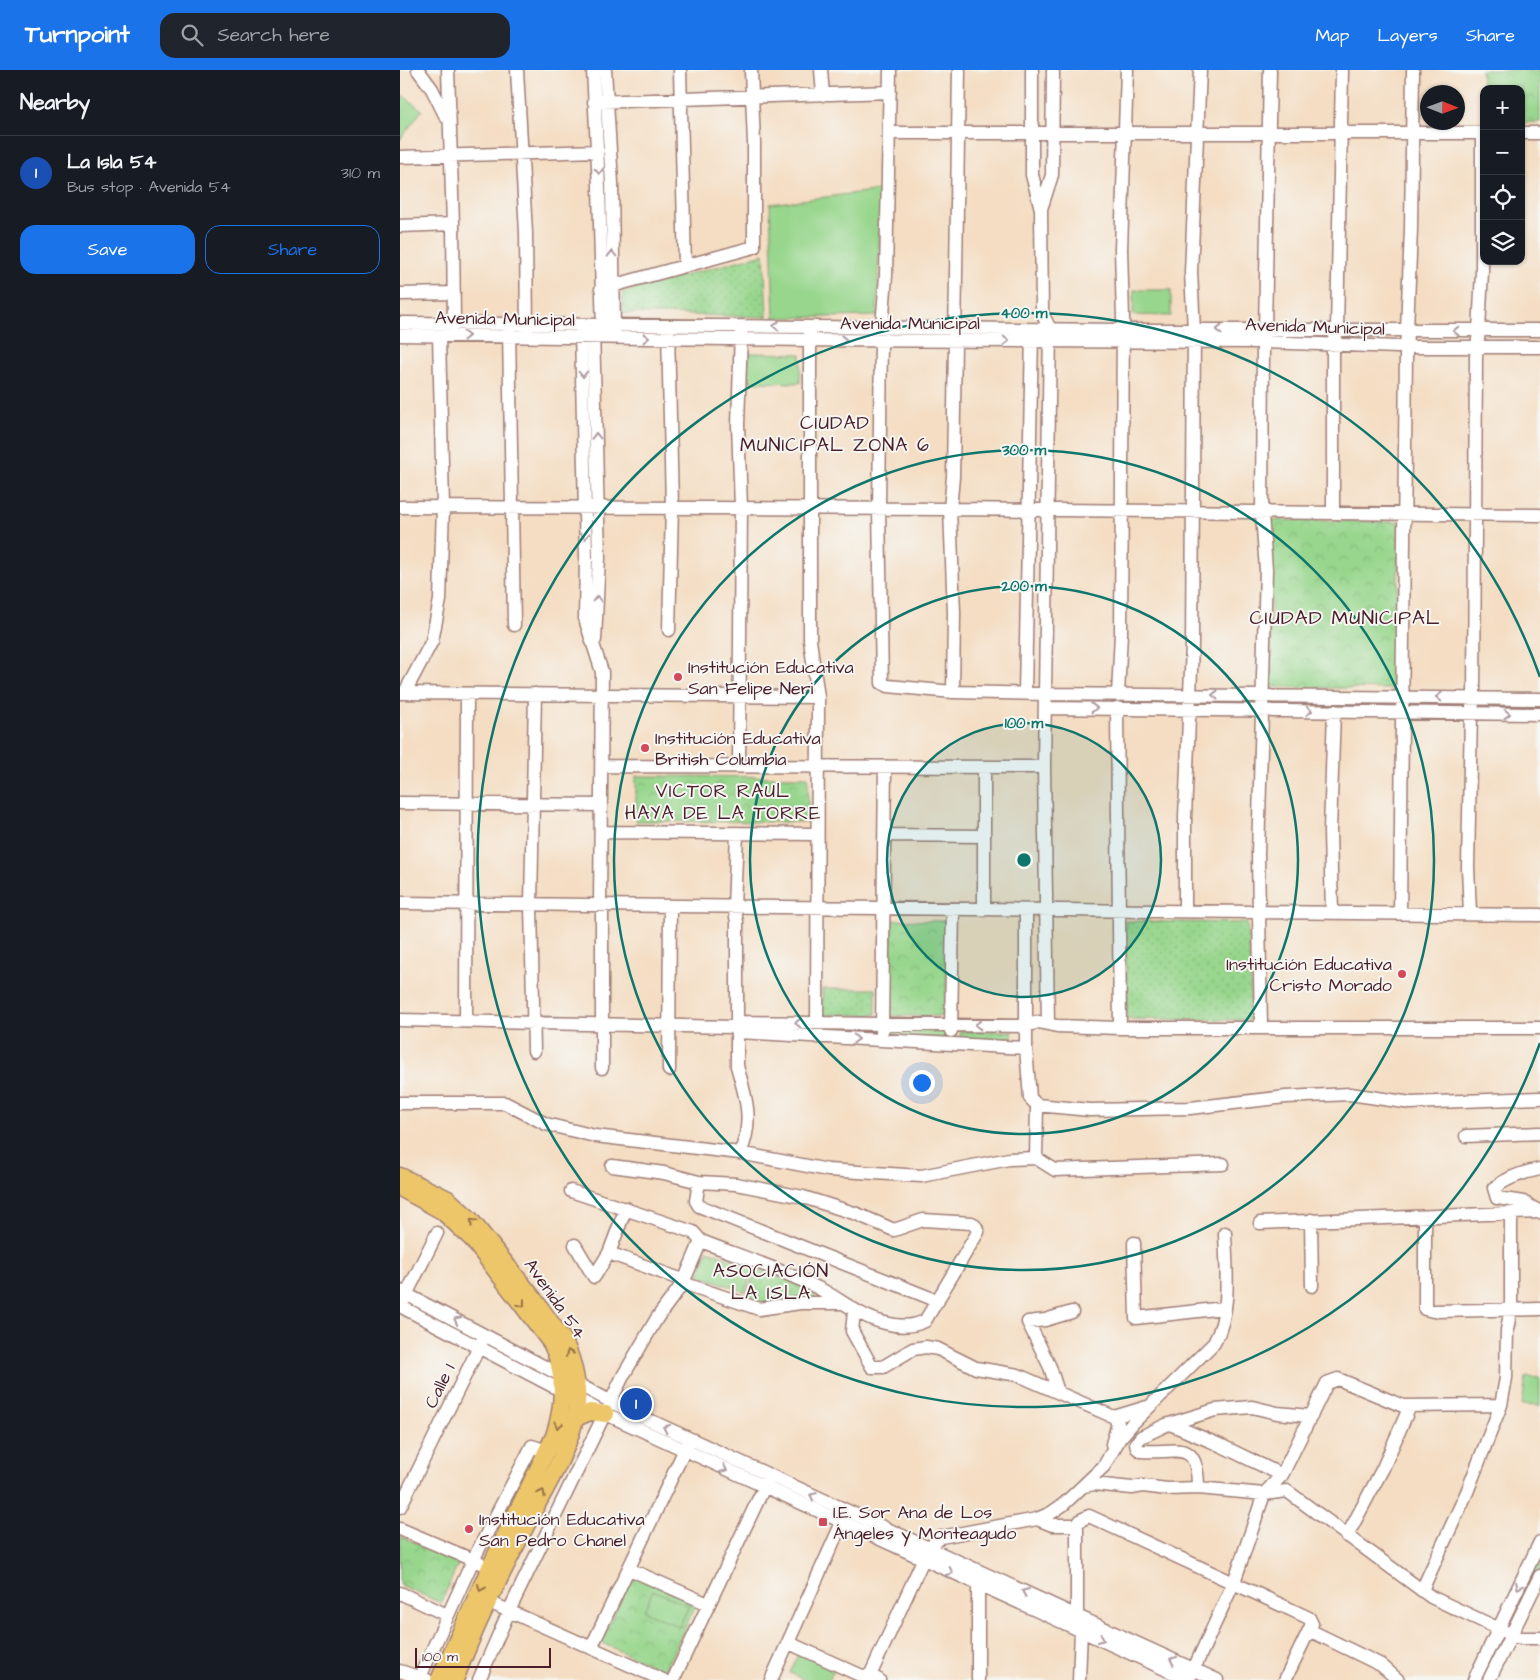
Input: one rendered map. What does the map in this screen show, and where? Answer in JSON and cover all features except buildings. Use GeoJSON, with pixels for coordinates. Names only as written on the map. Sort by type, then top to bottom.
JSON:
{"type":"FeatureCollection","features":[{"type":"Feature","properties":{"kind":"main road","name":"Avenida 54"},"geometry":{"type":"LineString","coordinates":[[400,1176],[448,1199],[480,1229],[564,1341],[571,1356],[576,1392],[576,1418],[555,1469],[489,1602],[455,1680]]}},
{"type":"Feature","properties":{"kind":"main road"},"geometry":{"type":"LineString","coordinates":[[400,1188],[442,1211],[472,1239],[551,1343],[558,1362],[561,1385],[559,1423],[540,1448],[440,1680]]}},
{"type":"Feature","properties":{"kind":"main road"},"geometry":{"type":"LineString","coordinates":[[576,1418],[590,1412],[608,1408]]}},
{"type":"Feature","properties":{"kind":"street"},"geometry":{"type":"LineString","coordinates":[[418,70],[441,104],[449,124]]}},
{"type":"Feature","properties":{"kind":"street"},"geometry":{"type":"LineString","coordinates":[[403,693],[423,660],[434,632],[440,600],[443,507],[439,335],[454,324],[454,224],[448,70]]}},
{"type":"Feature","properties":{"kind":"street"},"geometry":{"type":"LineString","coordinates":[[518,70],[526,233],[527,330]]}},
{"type":"Feature","properties":{"kind":"street"},"geometry":{"type":"LineString","coordinates":[[593,70],[600,102],[612,183],[607,288],[598,331],[591,508],[598,557],[594,647],[602,672],[600,905],[602,912],[602,1068]]}},
{"type":"Feature","properties":{"kind":"street"},"geometry":{"type":"LineString","coordinates":[[605,70],[600,102],[598,150],[607,288]]}},
{"type":"Feature","properties":{"kind":"street"},"geometry":{"type":"LineString","coordinates":[[680,70],[685,266]]}},
{"type":"Feature","properties":{"kind":"street"},"geometry":{"type":"LineString","coordinates":[[607,288],[754,247],[751,70]]}},
{"type":"Feature","properties":{"kind":"street"},"geometry":{"type":"LineString","coordinates":[[822,70],[823,95]]}},
{"type":"Feature","properties":{"kind":"street"},"geometry":{"type":"LineString","coordinates":[[890,70],[886,276],[881,340],[879,509],[882,683],[888,686],[953,692],[1025,694],[1401,696],[1540,699]]}},
{"type":"Feature","properties":{"kind":"street"},"geometry":{"type":"LineString","coordinates":[[953,692],[954,614],[950,509],[953,477],[959,70]]}},
{"type":"Feature","properties":{"kind":"street"},"geometry":{"type":"LineString","coordinates":[[1032,70],[1032,175],[1042,209],[1042,313],[1050,335],[1044,767],[1048,1024]]}},
{"type":"Feature","properties":{"kind":"street"},"geometry":{"type":"LineString","coordinates":[[1042,209],[1052,175],[1053,70]]}},
{"type":"Feature","properties":{"kind":"street"},"geometry":{"type":"LineString","coordinates":[[1118,695],[1121,633],[1121,249],[1127,70]]}},
{"type":"Feature","properties":{"kind":"street"},"geometry":{"type":"LineString","coordinates":[[1185,911],[1192,511],[1193,336],[1191,272],[1200,70]]}},
{"type":"Feature","properties":{"kind":"street"},"geometry":{"type":"LineString","coordinates":[[1261,1028],[1258,913],[1261,710],[1264,695],[1266,564],[1262,514],[1270,70]]}},
{"type":"Feature","properties":{"kind":"street"},"geometry":{"type":"LineString","coordinates":[[1334,513],[1335,337],[1342,70]]}},
{"type":"Feature","properties":{"kind":"street"},"geometry":{"type":"LineString","coordinates":[[1400,913],[1401,696],[1413,70]]}},
{"type":"Feature","properties":{"kind":"street"},"geometry":{"type":"LineString","coordinates":[[600,102],[890,92]]}},
{"type":"Feature","properties":{"kind":"street"},"geometry":{"type":"LineString","coordinates":[[890,133],[1480,134]]}},
{"type":"Feature","properties":{"kind":"street"},"geometry":{"type":"LineString","coordinates":[[1525,133],[1540,133]]}},
{"type":"Feature","properties":{"kind":"street"},"geometry":{"type":"LineString","coordinates":[[400,157],[598,150]]}},
{"type":"Feature","properties":{"kind":"street"},"geometry":{"type":"LineString","coordinates":[[1470,914],[1468,868],[1471,713],[1474,698],[1476,347],[1479,332],[1482,270],[1483,175]]}},
{"type":"Feature","properties":{"kind":"street"},"geometry":{"type":"LineString","coordinates":[[400,226],[454,224]]}},
{"type":"Feature","properties":{"kind":"street"},"geometry":{"type":"LineString","coordinates":[[400,294],[454,293]]}},
{"type":"Feature","properties":{"kind":"street"},"geometry":{"type":"LineString","coordinates":[[1025,694],[1032,335],[1042,313]]}},
{"type":"Feature","properties":{"kind":"street","name":"Avenida Municipal"},"geometry":{"type":"LineString","coordinates":[[400,323],[454,324],[509,330]]}},
{"type":"Feature","properties":{"kind":"street"},"geometry":{"type":"LineString","coordinates":[[810,326],[810,640],[818,698],[817,1037]]}},
{"type":"Feature","properties":{"kind":"street","name":"Avenida Municipal"},"geometry":{"type":"LineString","coordinates":[[400,335],[439,335],[509,330],[741,332],[810,326],[882,327],[955,334],[1122,336],[1335,337],[1408,331],[1479,332],[1540,330]]}},
{"type":"Feature","properties":{"kind":"street"},"geometry":{"type":"LineString","coordinates":[[509,330],[514,625]]}},
{"type":"Feature","properties":{"kind":"street"},"geometry":{"type":"LineString","coordinates":[[668,331],[672,508],[670,630]]}},
{"type":"Feature","properties":{"kind":"street"},"geometry":{"type":"LineString","coordinates":[[739,765],[741,508],[738,425],[741,332]]}},
{"type":"Feature","properties":{"kind":"street","name":"Avenida Municipal"},"geometry":{"type":"LineString","coordinates":[[741,332],[810,340],[881,340],[955,334]]}},
{"type":"Feature","properties":{"kind":"street","name":"Avenida Municipal"},"geometry":{"type":"LineString","coordinates":[[1335,337],[1407,347],[1540,347]]}},
{"type":"Feature","properties":{"kind":"street"},"geometry":{"type":"LineString","coordinates":[[400,507],[809,508],[1192,511],[1262,514],[1404,513],[1540,515]]}},
{"type":"Feature","properties":{"kind":"street"},"geometry":{"type":"LineString","coordinates":[[403,693],[818,698]]}},
{"type":"Feature","properties":{"kind":"street"},"geometry":{"type":"LineString","coordinates":[[466,1021],[467,694]]}},
{"type":"Feature","properties":{"kind":"street"},"geometry":{"type":"LineString","coordinates":[[534,1051],[531,905],[535,694]]}},
{"type":"Feature","properties":{"kind":"street"},"geometry":{"type":"LineString","coordinates":[[1045,708],[1540,714]]}},
{"type":"Feature","properties":{"kind":"street"},"geometry":{"type":"LineString","coordinates":[[1117,708],[1120,1028]]}},
{"type":"Feature","properties":{"kind":"street"},"geometry":{"type":"LineString","coordinates":[[1332,913],[1330,831],[1334,712]]}},
{"type":"Feature","properties":{"kind":"street"},"geometry":{"type":"LineString","coordinates":[[602,766],[1044,767]]}},
{"type":"Feature","properties":{"kind":"street"},"geometry":{"type":"LineString","coordinates":[[882,1040],[886,767]]}},
{"type":"Feature","properties":{"kind":"street"},"geometry":{"type":"LineString","coordinates":[[984,768],[984,910]]}},
{"type":"Feature","properties":{"kind":"street"},"geometry":{"type":"LineString","coordinates":[[400,803],[601,805]]}},
{"type":"Feature","properties":{"kind":"street"},"geometry":{"type":"LineString","coordinates":[[601,832],[817,834]]}},
{"type":"Feature","properties":{"kind":"street"},"geometry":{"type":"LineString","coordinates":[[736,833],[734,907],[737,922],[737,1066],[748,1116],[748,1130],[740,1153]]}},
{"type":"Feature","properties":{"kind":"street"},"geometry":{"type":"LineString","coordinates":[[885,835],[984,836]]}},
{"type":"Feature","properties":{"kind":"street"},"geometry":{"type":"LineString","coordinates":[[400,904],[1118,910],[1540,916]]}},
{"type":"Feature","properties":{"kind":"street"},"geometry":{"type":"LineString","coordinates":[[669,1070],[671,1026],[670,906]]}},
{"type":"Feature","properties":{"kind":"street"},"geometry":{"type":"LineString","coordinates":[[951,1044],[953,909]]}},
{"type":"Feature","properties":{"kind":"street"},"geometry":{"type":"LineString","coordinates":[[1026,910],[1026,1048],[1030,1098],[1037,1105],[1090,1110],[1190,1108],[1286,1097],[1350,1094],[1411,1103],[1540,1098]]}},
{"type":"Feature","properties":{"kind":"street"},"geometry":{"type":"LineString","coordinates":[[400,1020],[736,1027],[817,1023],[1026,1026],[1038,1022],[1120,1028],[1540,1028]]}},
{"type":"Feature","properties":{"kind":"street"},"geometry":{"type":"LineString","coordinates":[[736,1027],[817,1037],[1026,1048]]}},
{"type":"Feature","properties":{"kind":"street"},"geometry":{"type":"LineString","coordinates":[[400,1103],[505,1103],[546,1124],[595,1136],[740,1153],[828,1170],[921,1176],[1009,1158],[1036,1158],[1055,1170],[1223,1164]]}},
{"type":"Feature","properties":{"kind":"street"},"geometry":{"type":"LineString","coordinates":[[1036,1158],[1037,1105]]}},
{"type":"Feature","properties":{"kind":"street"},"geometry":{"type":"LineString","coordinates":[[1466,1136],[1540,1133]]}},
{"type":"Feature","properties":{"kind":"street"},"geometry":{"type":"LineString","coordinates":[[571,1191],[694,1232],[701,1241],[818,1288],[854,1312],[883,1323],[909,1326],[925,1321],[978,1232],[972,1223],[922,1220],[894,1230],[857,1214],[802,1197],[736,1184],[699,1182],[664,1173],[612,1166]]}},
{"type":"Feature","properties":{"kind":"street"},"geometry":{"type":"LineString","coordinates":[[1540,1169],[1518,1175],[1494,1188],[1494,1193],[1497,1198],[1523,1202],[1540,1212]]}},
{"type":"Feature","properties":{"kind":"street"},"geometry":{"type":"LineString","coordinates":[[699,1182],[696,1201],[699,1206],[938,1301]]}},
{"type":"Feature","properties":{"kind":"street"},"geometry":{"type":"LineString","coordinates":[[576,1245],[594,1277],[609,1253],[626,1208]]}},
{"type":"Feature","properties":{"kind":"street"},"geometry":{"type":"LineString","coordinates":[[1260,1223],[1511,1215],[1540,1212]]}},
{"type":"Feature","properties":{"kind":"street"},"geometry":{"type":"LineString","coordinates":[[1422,1590],[1467,1492],[1501,1405],[1506,1378],[1507,1330],[1511,1310],[1511,1215]]}},
{"type":"Feature","properties":{"kind":"street"},"geometry":{"type":"LineString","coordinates":[[1425,1218],[1425,1309],[1432,1311],[1540,1309]]}},
{"type":"Feature","properties":{"kind":"street"},"geometry":{"type":"LineString","coordinates":[[1311,1220],[1312,1286]]}},
{"type":"Feature","properties":{"kind":"street"},"geometry":{"type":"LineString","coordinates":[[401,1301],[437,1233]]}},
{"type":"Feature","properties":{"kind":"street"},"geometry":{"type":"LineString","coordinates":[[1109,1454],[1120,1438],[1149,1406],[1214,1343],[1220,1333],[1224,1308],[1225,1233]]}},
{"type":"Feature","properties":{"kind":"street"},"geometry":{"type":"LineString","coordinates":[[479,1680],[509,1611],[608,1408],[637,1351],[657,1318],[683,1283],[701,1241]]}},
{"type":"Feature","properties":{"kind":"street"},"geometry":{"type":"LineString","coordinates":[[1134,1243],[1136,1318],[1224,1308]]}},
{"type":"Feature","properties":{"kind":"street"},"geometry":{"type":"LineString","coordinates":[[609,1253],[677,1278],[683,1283],[759,1309],[800,1303],[843,1303]]}},
{"type":"Feature","properties":{"kind":"street"},"geometry":{"type":"LineString","coordinates":[[401,1301],[486,1334],[561,1385]]}},
{"type":"Feature","properties":{"kind":"street"},"geometry":{"type":"LineString","coordinates":[[401,1301],[479,1348],[608,1408],[684,1451],[767,1481]]}},
{"type":"Feature","properties":{"kind":"street"},"geometry":{"type":"LineString","coordinates":[[789,1644],[862,1676],[872,1678],[925,1554],[941,1537],[1037,1519],[1051,1513],[1084,1486],[1104,1466],[1117,1429],[1118,1423],[1114,1418],[1018,1374],[976,1368],[938,1349],[926,1347],[913,1349],[883,1367],[872,1367],[852,1331],[854,1312]]}},
{"type":"Feature","properties":{"kind":"street"},"geometry":{"type":"LineString","coordinates":[[1058,1392],[1050,1367],[1028,1322],[1045,1320],[1072,1312]]}},
{"type":"Feature","properties":{"kind":"street","name":"Calle 1"},"geometry":{"type":"LineString","coordinates":[[400,1507],[486,1334]]}},
{"type":"Feature","properties":{"kind":"street"},"geometry":{"type":"LineString","coordinates":[[1191,1677],[1234,1582],[1264,1494],[1282,1475],[1327,1383],[1338,1378],[1402,1406],[1501,1405]]}},
{"type":"Feature","properties":{"kind":"street"},"geometry":{"type":"LineString","coordinates":[[1114,1418],[1149,1406]]}},
{"type":"Feature","properties":{"kind":"street"},"geometry":{"type":"LineString","coordinates":[[1347,1536],[1383,1468],[1410,1406]]}},
{"type":"Feature","properties":{"kind":"street"},"geometry":{"type":"LineString","coordinates":[[608,1408],[690,1439],[767,1481],[977,1578],[1081,1630],[1191,1677],[1217,1680]]}},
{"type":"Feature","properties":{"kind":"street"},"geometry":{"type":"LineString","coordinates":[[1198,1488],[1198,1468],[1193,1457],[1185,1451],[1141,1452],[1137,1448],[1136,1443],[1141,1437],[1194,1415],[1235,1408],[1252,1408],[1278,1414],[1310,1416]]}},
{"type":"Feature","properties":{"kind":"street"},"geometry":{"type":"LineString","coordinates":[[1170,1424],[1222,1446],[1282,1475]]}},
{"type":"Feature","properties":{"kind":"street"},"geometry":{"type":"LineString","coordinates":[[591,1648],[690,1439]]}},
{"type":"Feature","properties":{"kind":"street"},"geometry":{"type":"LineString","coordinates":[[400,1670],[424,1679],[447,1615],[473,1560],[540,1448]]}},
{"type":"Feature","properties":{"kind":"street"},"geometry":{"type":"LineString","coordinates":[[673,1680],[767,1481]]}},
{"type":"Feature","properties":{"kind":"street"},"geometry":{"type":"LineString","coordinates":[[1084,1486],[1094,1484],[1132,1488],[1143,1486],[1167,1489],[1198,1488],[1264,1494],[1287,1490],[1431,1597],[1512,1635],[1520,1638],[1540,1638]]}},
{"type":"Feature","properties":{"kind":"street"},"geometry":{"type":"LineString","coordinates":[[1079,1680],[1081,1630],[1077,1615],[1077,1525],[1081,1520],[1089,1516],[1309,1618],[1312,1624],[1285,1680]]}},
{"type":"Feature","properties":{"kind":"street"},"geometry":{"type":"LineString","coordinates":[[771,1680],[789,1644],[844,1517]]}},
{"type":"Feature","properties":{"kind":"street"},"geometry":{"type":"LineString","coordinates":[[1037,1519],[1052,1526],[1077,1525]]}},
{"type":"Feature","properties":{"kind":"street"},"geometry":{"type":"LineString","coordinates":[[400,1528],[490,1567]]}},
{"type":"Feature","properties":{"kind":"street"},"geometry":{"type":"LineString","coordinates":[[1474,1680],[1540,1542]]}},
{"type":"Feature","properties":{"kind":"street"},"geometry":{"type":"LineString","coordinates":[[629,1569],[708,1604]]}},
{"type":"Feature","properties":{"kind":"street"},"geometry":{"type":"LineString","coordinates":[[1489,1680],[1540,1576]]}},
{"type":"Feature","properties":{"kind":"street"},"geometry":{"type":"LineString","coordinates":[[977,1578],[1077,1615],[1191,1677]]}},
{"type":"Feature","properties":{"kind":"street"},"geometry":{"type":"LineString","coordinates":[[977,1578],[978,1680]]}},
{"type":"Feature","properties":{"kind":"street"},"geometry":{"type":"LineString","coordinates":[[400,1593],[447,1615]]}},
{"type":"Feature","properties":{"kind":"street"},"geometry":{"type":"LineString","coordinates":[[489,1602],[663,1680]]}},
{"type":"Feature","properties":{"kind":"street"},"geometry":{"type":"LineString","coordinates":[[1309,1630],[1381,1665],[1383,1675],[1398,1680]]}},
{"type":"Feature","properties":{"kind":"green space"},"geometry":{"type":"Polygon","coordinates":[[[1481,70],[1540,70],[1540,122],[1525,123],[1525,85],[1482,85],[1481,70]]]}},
{"type":"Feature","properties":{"kind":"green space"},"geometry":{"type":"Polygon","coordinates":[[[402,95],[422,110],[400,140],[400,97],[402,95]]]}},
{"type":"Feature","properties":{"kind":"green space"},"geometry":{"type":"Polygon","coordinates":[[[881,190],[877,316],[774,318],[770,204],[881,190]]]}},
{"type":"Feature","properties":{"kind":"green space"},"geometry":{"type":"Polygon","coordinates":[[[764,254],[767,317],[622,313],[623,292],[764,254]]]}},
{"type":"Feature","properties":{"kind":"green space"},"geometry":{"type":"Polygon","coordinates":[[[1134,290],[1171,290],[1171,316],[1133,315],[1134,290]]]}},
{"type":"Feature","properties":{"kind":"green space"},"geometry":{"type":"Polygon","coordinates":[[[749,353],[801,354],[800,383],[748,382],[749,353]]]}},
{"type":"Feature","properties":{"kind":"green space"},"geometry":{"type":"Polygon","coordinates":[[[1271,520],[1399,522],[1396,689],[1271,687],[1271,520]]]}},
{"type":"Feature","properties":{"kind":"green space"},"geometry":{"type":"Polygon","coordinates":[[[1346,702],[1390,702],[1390,706],[1346,706],[1346,702]]]}},
{"type":"Feature","properties":{"kind":"green space"},"geometry":{"type":"Polygon","coordinates":[[[636,776],[808,777],[808,822],[636,821],[636,776]]]}},
{"type":"Feature","properties":{"kind":"green space"},"geometry":{"type":"Polygon","coordinates":[[[892,920],[947,921],[946,1016],[890,1016],[892,920]]]}},
{"type":"Feature","properties":{"kind":"green space"},"geometry":{"type":"Polygon","coordinates":[[[1125,921],[1247,923],[1251,971],[1250,1020],[1127,1019],[1125,921]]]}},
{"type":"Feature","properties":{"kind":"green space"},"geometry":{"type":"Polygon","coordinates":[[[822,989],[876,989],[876,1015],[823,1015],[822,989]]]}},
{"type":"Feature","properties":{"kind":"green space"},"geometry":{"type":"Polygon","coordinates":[[[890,1028],[946,1028],[946,1039],[890,1035],[890,1028]]]}},
{"type":"Feature","properties":{"kind":"green space"},"geometry":{"type":"Polygon","coordinates":[[[822,1029],[875,1030],[875,1033],[824,1032],[822,1029]]]}},
{"type":"Feature","properties":{"kind":"green space"},"geometry":{"type":"Polygon","coordinates":[[[960,1031],[1012,1031],[1012,1041],[960,1039],[960,1031]]]}},
{"type":"Feature","properties":{"kind":"green space"},"geometry":{"type":"Polygon","coordinates":[[[708,1250],[754,1268],[745,1292],[699,1275],[708,1250]]]}},
{"type":"Feature","properties":{"kind":"green space"},"geometry":{"type":"Polygon","coordinates":[[[757,1268],[817,1292],[814,1300],[760,1305],[745,1298],[757,1268]]]}},
{"type":"Feature","properties":{"kind":"green space"},"geometry":{"type":"Polygon","coordinates":[[[1526,1377],[1540,1378],[1540,1406],[1522,1405],[1526,1377]]]}},
{"type":"Feature","properties":{"kind":"green space"},"geometry":{"type":"Polygon","coordinates":[[[400,1536],[459,1562],[441,1603],[400,1585],[400,1536]]]}},
{"type":"Feature","properties":{"kind":"green space"},"geometry":{"type":"Polygon","coordinates":[[[1540,1552],[1540,1569],[1515,1620],[1509,1617],[1540,1552]]]}},
{"type":"Feature","properties":{"kind":"green space"},"geometry":{"type":"Polygon","coordinates":[[[634,1574],[697,1603],[664,1671],[600,1642],[634,1574]]]}},
{"type":"Feature","properties":{"kind":"green space"},"geometry":{"type":"Polygon","coordinates":[[[653,1590],[689,1606],[679,1627],[644,1611],[653,1590]]]}},
{"type":"Feature","properties":{"kind":"green space"},"geometry":{"type":"Polygon","coordinates":[[[799,1652],[834,1669],[829,1680],[804,1680],[790,1673],[799,1652]]]}},
{"type":"Feature","properties":{"kind":"place","name":"Institución Educativa San Felipe Neri"},"geometry":{"type":"Point","coordinates":[678,677]}},
{"type":"Feature","properties":{"kind":"place","name":"Institución Educativa British Columbia"},"geometry":{"type":"Point","coordinates":[645,748]}},
{"type":"Feature","properties":{"kind":"place","name":"Institución Educativa Cristo Morado"},"geometry":{"type":"Point","coordinates":[1402,974]}},
{"type":"Feature","properties":{"kind":"place","name":"La Isla 54"},"geometry":{"type":"Point","coordinates":[636,1404]}},
{"type":"Feature","properties":{"kind":"place","name":"I.E. Sor Ana de Los Ángeles y Monteagudo"},"geometry":{"type":"Point","coordinates":[823,1522]}},
{"type":"Feature","properties":{"kind":"place","name":"Institución Educativa San Pedro Chanel"},"geometry":{"type":"Point","coordinates":[469,1529]}},
{"type":"Feature","properties":{"kind":"district","name":"CIUDAD MUNICIPAL ZONA 6"},"geometry":{"type":"Point","coordinates":[835,434]}},
{"type":"Feature","properties":{"kind":"district","name":"CIUDAD MUNICIPAL"},"geometry":{"type":"Point","coordinates":[1345,618]}},
{"type":"Feature","properties":{"kind":"district","name":"VICTOR RAUL HAYA DE LA TORRE"},"geometry":{"type":"Point","coordinates":[723,802]}},
{"type":"Feature","properties":{"kind":"district","name":"ASOCIACIÓN LA ISLA"},"geometry":{"type":"Point","coordinates":[771,1282]}}]}
